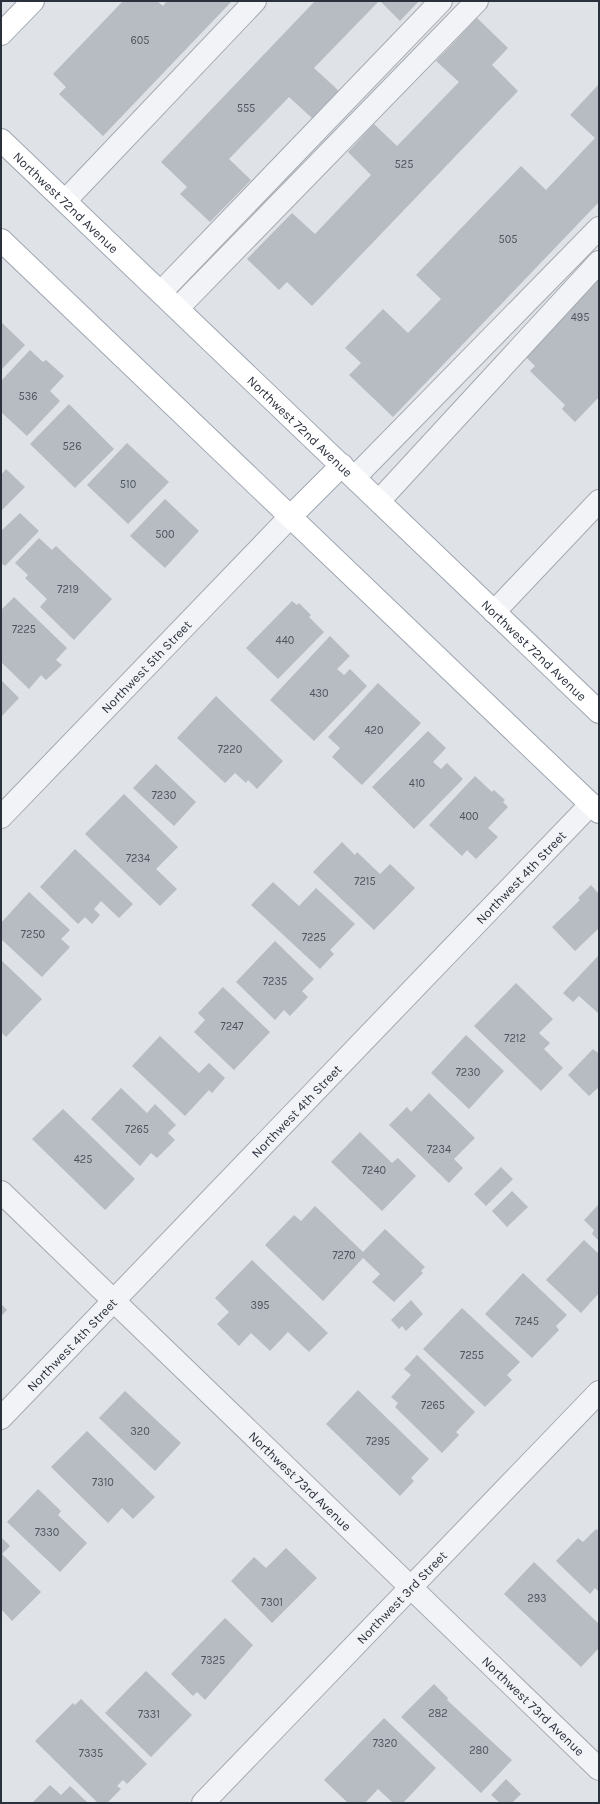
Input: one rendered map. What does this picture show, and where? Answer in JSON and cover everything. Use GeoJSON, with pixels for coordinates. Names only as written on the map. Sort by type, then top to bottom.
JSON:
{"type":"FeatureCollection","features":[{"type":"Feature","properties":{"kind":"main road"},"geometry":{"type":"LineString","coordinates":[[1,34],[33,1]]}},
{"type":"Feature","properties":{"kind":"main road","name":"Northwest 72nd Avenue"},"geometry":{"type":"LineString","coordinates":[[1,140],[599,712]]}},
{"type":"Feature","properties":{"kind":"main road"},"geometry":{"type":"LineString","coordinates":[[1,240],[596,804]]}},
{"type":"Feature","properties":{"kind":"main road"},"geometry":{"type":"LineString","coordinates":[[291,516],[348,471]]}},
{"type":"Feature","properties":{"kind":"street"},"geometry":{"type":"LineString","coordinates":[[65,201],[255,1]]}},
{"type":"Feature","properties":{"kind":"street"},"geometry":{"type":"LineString","coordinates":[[161,292],[441,1]]}},
{"type":"Feature","properties":{"kind":"street"},"geometry":{"type":"LineString","coordinates":[[178,308],[477,1]]}},
{"type":"Feature","properties":{"kind":"street"},"geometry":{"type":"LineString","coordinates":[[348,471],[599,228]]}},
{"type":"Feature","properties":{"kind":"street"},"geometry":{"type":"LineString","coordinates":[[379,501],[599,262]]}},
{"type":"Feature","properties":{"kind":"street"},"geometry":{"type":"LineString","coordinates":[[494,612],[599,501]]}},
{"type":"Feature","properties":{"kind":"street","name":"Northwest 5th Street"},"geometry":{"type":"LineString","coordinates":[[1,817],[291,516]]}},
{"type":"Feature","properties":{"kind":"street","name":"Northwest 4th Street"},"geometry":{"type":"LineString","coordinates":[[1,1418],[596,804]]}},
{"type":"Feature","properties":{"kind":"street","name":"Northwest 73rd Avenue"},"geometry":{"type":"LineString","coordinates":[[1,1192],[599,1769]]}},
{"type":"Feature","properties":{"kind":"street","name":"Northwest 3rd Street"},"geometry":{"type":"LineString","coordinates":[[203,1803],[599,1392]]}},
{"type":"Feature","properties":{"kind":"building"},"geometry":{"type":"Polygon","coordinates":[[[123,1],[157,1],[163,6],[167,1],[232,1],[103,136],[59,94],[66,87],[53,74],[123,1]]]}},
{"type":"Feature","properties":{"kind":"building"},"geometry":{"type":"Polygon","coordinates":[[[315,1],[379,1],[314,68],[339,91],[313,119],[289,97],[229,159],[251,180],[210,222],[180,194],[187,187],[161,162],[315,1]]]}},
{"type":"Feature","properties":{"kind":"building"},"geometry":{"type":"Polygon","coordinates":[[[380,1],[419,1],[400,21],[380,1]]]}},
{"type":"Feature","properties":{"kind":"building"},"geometry":{"type":"Polygon","coordinates":[[[477,18],[508,48],[492,65],[518,91],[312,306],[287,282],[279,290],[247,259],[292,213],[315,234],[371,175],[348,152],[374,124],[397,146],[459,82],[436,61],[477,18]]]}},
{"type":"Feature","properties":{"kind":"building"},"geometry":{"type":"Polygon","coordinates":[[[599,84],[599,202],[393,417],[349,375],[361,363],[345,348],[383,309],[408,333],[441,299],[416,275],[521,166],[546,190],[595,138],[570,115],[599,84]]]}},
{"type":"Feature","properties":{"kind":"building"},"geometry":{"type":"Polygon","coordinates":[[[599,278],[599,397],[575,422],[562,409],[565,405],[530,371],[535,366],[525,356],[599,278]]]}},
{"type":"Feature","properties":{"kind":"building"},"geometry":{"type":"Polygon","coordinates":[[[1,322],[25,345],[1,370],[1,322]]]}},
{"type":"Feature","properties":{"kind":"building"},"geometry":{"type":"Polygon","coordinates":[[[30,350],[43,362],[46,360],[64,376],[50,391],[60,401],[27,436],[1,412],[1,381],[30,350]]]}},
{"type":"Feature","properties":{"kind":"building"},"geometry":{"type":"Polygon","coordinates":[[[69,404],[114,449],[75,488],[30,444],[69,404]]]}},
{"type":"Feature","properties":{"kind":"building"},"geometry":{"type":"Polygon","coordinates":[[[127,443],[169,482],[128,524],[87,485],[127,443]]]}},
{"type":"Feature","properties":{"kind":"building"},"geometry":{"type":"Polygon","coordinates":[[[6,469],[25,487],[1,511],[1,475],[6,469]]]}},
{"type":"Feature","properties":{"kind":"building"},"geometry":{"type":"Polygon","coordinates":[[[165,499],[199,531],[165,568],[130,536],[165,499]]]}},
{"type":"Feature","properties":{"kind":"building"},"geometry":{"type":"Polygon","coordinates":[[[20,513],[39,531],[5,566],[1,563],[1,531],[20,513]]]}},
{"type":"Feature","properties":{"kind":"building"},"geometry":{"type":"Polygon","coordinates":[[[39,538],[52,550],[56,546],[112,599],[74,640],[40,607],[47,599],[25,578],[28,575],[15,563],[39,538]]]}},
{"type":"Feature","properties":{"kind":"building"},"geometry":{"type":"Polygon","coordinates":[[[14,597],[67,648],[56,660],[62,665],[46,680],[41,675],[29,689],[1,662],[1,610],[14,597]]]}},
{"type":"Feature","properties":{"kind":"building"},"geometry":{"type":"Polygon","coordinates":[[[292,601],[297,605],[299,603],[311,615],[309,617],[324,632],[278,679],[246,648],[292,601]]]}},
{"type":"Feature","properties":{"kind":"building"},"geometry":{"type":"Polygon","coordinates":[[[330,636],[350,656],[337,669],[344,675],[350,669],[367,686],[314,741],[270,700],[330,636]]]}},
{"type":"Feature","properties":{"kind":"building"},"geometry":{"type":"Polygon","coordinates":[[[1,680],[19,698],[1,717],[1,680]]]}},
{"type":"Feature","properties":{"kind":"building"},"geometry":{"type":"Polygon","coordinates":[[[378,683],[421,723],[362,785],[332,757],[340,748],[328,737],[378,683]]]}},
{"type":"Feature","properties":{"kind":"building"},"geometry":{"type":"Polygon","coordinates":[[[216,696],[283,761],[257,789],[248,780],[246,783],[235,773],[225,783],[177,738],[216,696]]]}},
{"type":"Feature","properties":{"kind":"building"},"geometry":{"type":"Polygon","coordinates":[[[428,731],[446,748],[433,762],[441,769],[447,763],[463,779],[414,829],[372,787],[428,731]]]}},
{"type":"Feature","properties":{"kind":"building"},"geometry":{"type":"Polygon","coordinates":[[[156,764],[196,802],[174,826],[133,788],[156,764]]]}},
{"type":"Feature","properties":{"kind":"building"},"geometry":{"type":"Polygon","coordinates":[[[475,776],[492,792],[494,790],[505,800],[503,802],[508,807],[488,828],[498,837],[476,859],[467,850],[462,856],[429,825],[475,776]]]}},
{"type":"Feature","properties":{"kind":"building"},"geometry":{"type":"Polygon","coordinates":[[[124,794],[178,847],[156,869],[177,889],[160,906],[85,834],[124,794]]]}},
{"type":"Feature","properties":{"kind":"building"},"geometry":{"type":"Polygon","coordinates":[[[342,842],[355,855],[357,852],[380,874],[390,864],[415,888],[374,930],[313,872],[342,842]]]}},
{"type":"Feature","properties":{"kind":"building"},"geometry":{"type":"Polygon","coordinates":[[[75,849],[133,904],[119,918],[101,901],[94,909],[100,915],[92,924],[85,917],[78,924],[40,887],[75,849]]]}},
{"type":"Feature","properties":{"kind":"building"},"geometry":{"type":"Polygon","coordinates":[[[273,882],[299,906],[316,888],[355,924],[330,950],[334,954],[320,969],[251,905],[273,882]]]}},
{"type":"Feature","properties":{"kind":"building"},"geometry":{"type":"Polygon","coordinates":[[[591,885],[599,894],[599,928],[575,951],[552,927],[580,900],[578,898],[591,885]]]}},
{"type":"Feature","properties":{"kind":"building"},"geometry":{"type":"Polygon","coordinates":[[[29,892],[70,930],[61,939],[70,947],[42,977],[1,939],[1,923],[29,892]]]}},
{"type":"Feature","properties":{"kind":"building"},"geometry":{"type":"Polygon","coordinates":[[[275,941],[314,979],[302,991],[308,997],[290,1016],[284,1010],[275,1020],[236,982],[275,941]]]}},
{"type":"Feature","properties":{"kind":"building"},"geometry":{"type":"Polygon","coordinates":[[[599,955],[599,1014],[579,996],[573,1002],[563,993],[599,955]]]}},
{"type":"Feature","properties":{"kind":"building"},"geometry":{"type":"Polygon","coordinates":[[[1,960],[42,999],[6,1037],[1,1032],[1,960]]]}},
{"type":"Feature","properties":{"kind":"building"},"geometry":{"type":"Polygon","coordinates":[[[516,983],[553,1019],[539,1033],[550,1043],[544,1049],[563,1068],[541,1091],[474,1026],[516,983]]]}},
{"type":"Feature","properties":{"kind":"building"},"geometry":{"type":"Polygon","coordinates":[[[223,987],[270,1032],[234,1070],[194,1032],[205,1020],[198,1013],[223,987]]]}},
{"type":"Feature","properties":{"kind":"building"},"geometry":{"type":"Polygon","coordinates":[[[466,1035],[504,1071],[469,1109],[431,1073],[466,1035]]]}},
{"type":"Feature","properties":{"kind":"building"},"geometry":{"type":"Polygon","coordinates":[[[160,1036],[199,1073],[209,1063],[225,1078],[212,1093],[209,1090],[185,1116],[132,1066],[160,1036]]]}},
{"type":"Feature","properties":{"kind":"building"},"geometry":{"type":"Polygon","coordinates":[[[593,1049],[599,1054],[599,1087],[589,1096],[568,1075],[593,1049]]]}},
{"type":"Feature","properties":{"kind":"building"},"geometry":{"type":"Polygon","coordinates":[[[121,1088],[147,1113],[155,1104],[176,1125],[168,1133],[175,1140],[157,1158],[151,1153],[140,1166],[91,1119],[121,1088]]]}},
{"type":"Feature","properties":{"kind":"building"},"geometry":{"type":"Polygon","coordinates":[[[429,1093],[475,1138],[454,1159],[463,1168],[449,1183],[389,1125],[407,1107],[411,1112],[429,1093]]]}},
{"type":"Feature","properties":{"kind":"building"},"geometry":{"type":"Polygon","coordinates":[[[63,1109],[135,1179],[105,1210],[32,1139],[63,1109]]]}},
{"type":"Feature","properties":{"kind":"building"},"geometry":{"type":"Polygon","coordinates":[[[360,1132],[392,1163],[398,1158],[416,1176],[382,1211],[331,1162],[360,1132]]]}},
{"type":"Feature","properties":{"kind":"building"},"geometry":{"type":"Polygon","coordinates":[[[501,1167],[513,1179],[486,1206],[474,1194],[501,1167]]]}},
{"type":"Feature","properties":{"kind":"building"},"geometry":{"type":"Polygon","coordinates":[[[512,1191],[528,1207],[507,1227],[492,1211],[512,1191]]]}},
{"type":"Feature","properties":{"kind":"building"},"geometry":{"type":"Polygon","coordinates":[[[599,1204],[599,1241],[592,1234],[594,1230],[584,1220],[599,1204]]]}},
{"type":"Feature","properties":{"kind":"building"},"geometry":{"type":"Polygon","coordinates":[[[315,1206],[363,1252],[385,1229],[425,1267],[421,1271],[423,1273],[394,1302],[372,1282],[380,1274],[363,1258],[323,1301],[265,1245],[294,1215],[301,1221],[315,1206]]]}},
{"type":"Feature","properties":{"kind":"building"},"geometry":{"type":"Polygon","coordinates":[[[584,1240],[599,1254],[599,1293],[581,1313],[546,1280],[584,1240]]]}},
{"type":"Feature","properties":{"kind":"building"},"geometry":{"type":"Polygon","coordinates":[[[252,1260],[328,1333],[309,1352],[288,1332],[270,1351],[251,1333],[239,1346],[217,1324],[229,1312],[215,1298],[252,1260]]]}},
{"type":"Feature","properties":{"kind":"building"},"geometry":{"type":"Polygon","coordinates":[[[523,1273],[567,1315],[556,1326],[559,1330],[532,1358],[485,1314],[523,1273]]]}},
{"type":"Feature","properties":{"kind":"building"},"geometry":{"type":"Polygon","coordinates":[[[411,1300],[423,1314],[406,1331],[402,1326],[399,1329],[391,1320],[411,1300]]]}},
{"type":"Feature","properties":{"kind":"building"},"geometry":{"type":"Polygon","coordinates":[[[1,1304],[7,1310],[1,1316],[1,1304]]]}},
{"type":"Feature","properties":{"kind":"building"},"geometry":{"type":"Polygon","coordinates":[[[462,1308],[520,1362],[507,1375],[512,1380],[485,1407],[423,1349],[462,1308]]]}},
{"type":"Feature","properties":{"kind":"building"},"geometry":{"type":"Polygon","coordinates":[[[417,1355],[475,1412],[456,1432],[459,1435],[442,1453],[395,1407],[398,1403],[391,1397],[411,1375],[404,1369],[417,1355]]]}},
{"type":"Feature","properties":{"kind":"building"},"geometry":{"type":"Polygon","coordinates":[[[358,1390],[429,1459],[411,1478],[414,1481],[400,1496],[326,1424],[358,1390]]]}},
{"type":"Feature","properties":{"kind":"building"},"geometry":{"type":"Polygon","coordinates":[[[125,1391],[181,1443],[155,1471],[99,1418],[125,1391]]]}},
{"type":"Feature","properties":{"kind":"building"},"geometry":{"type":"Polygon","coordinates":[[[87,1431],[155,1497],[133,1519],[122,1508],[108,1523],[51,1467],[87,1431]]]}},
{"type":"Feature","properties":{"kind":"building"},"geometry":{"type":"Polygon","coordinates":[[[38,1489],[61,1511],[58,1515],[87,1543],[60,1572],[7,1522],[38,1489]]]}},
{"type":"Feature","properties":{"kind":"building"},"geometry":{"type":"Polygon","coordinates":[[[596,1529],[599,1531],[599,1592],[595,1588],[590,1594],[556,1561],[578,1538],[583,1542],[596,1529]]]}},
{"type":"Feature","properties":{"kind":"building"},"geometry":{"type":"Polygon","coordinates":[[[1,1537],[10,1546],[2,1554],[41,1592],[12,1621],[1,1609],[1,1537]]]}},
{"type":"Feature","properties":{"kind":"building"},"geometry":{"type":"Polygon","coordinates":[[[286,1548],[317,1578],[272,1623],[231,1581],[254,1557],[266,1568],[286,1548]]]}},
{"type":"Feature","properties":{"kind":"building"},"geometry":{"type":"Polygon","coordinates":[[[534,1562],[599,1624],[599,1648],[581,1667],[504,1594],[534,1562]]]}},
{"type":"Feature","properties":{"kind":"building"},"geometry":{"type":"Polygon","coordinates":[[[225,1618],[253,1645],[205,1700],[197,1692],[193,1696],[171,1674],[225,1618]]]}},
{"type":"Feature","properties":{"kind":"building"},"geometry":{"type":"Polygon","coordinates":[[[146,1671],[192,1715],[151,1757],[105,1713],[146,1671]]]}},
{"type":"Feature","properties":{"kind":"building"},"geometry":{"type":"Polygon","coordinates":[[[434,1684],[448,1698],[447,1700],[512,1760],[481,1793],[401,1717],[434,1684]]]}},
{"type":"Feature","properties":{"kind":"building"},"geometry":{"type":"Polygon","coordinates":[[[81,1699],[147,1764],[127,1784],[123,1780],[117,1786],[121,1789],[107,1803],[98,1803],[35,1741],[73,1703],[75,1705],[81,1699]]]}},
{"type":"Feature","properties":{"kind":"building"},"geometry":{"type":"Polygon","coordinates":[[[384,1718],[436,1768],[403,1803],[393,1803],[378,1789],[365,1803],[348,1803],[324,1780],[384,1718]]]}},
{"type":"Feature","properties":{"kind":"building"},"geometry":{"type":"Polygon","coordinates":[[[506,1779],[521,1794],[512,1803],[500,1803],[491,1795],[506,1779]]]}},
{"type":"Feature","properties":{"kind":"building"},"geometry":{"type":"Polygon","coordinates":[[[50,1785],[61,1795],[70,1786],[88,1803],[32,1803],[50,1785]]]}}]}
